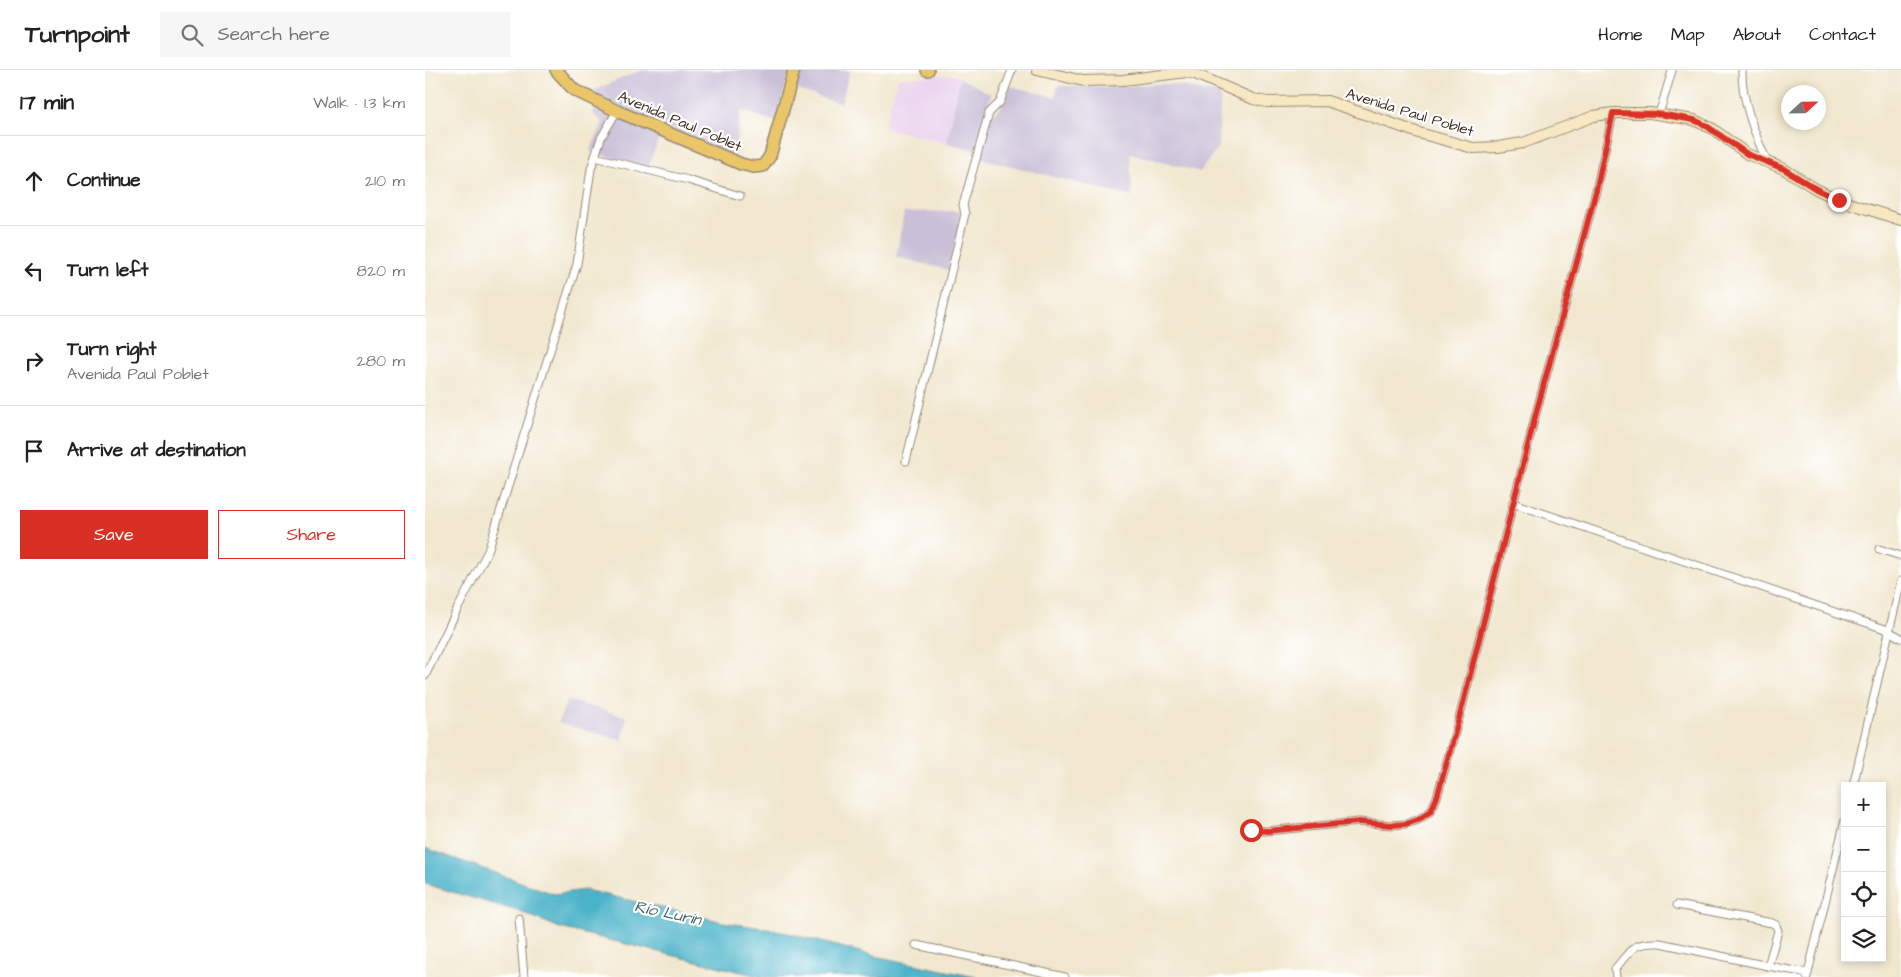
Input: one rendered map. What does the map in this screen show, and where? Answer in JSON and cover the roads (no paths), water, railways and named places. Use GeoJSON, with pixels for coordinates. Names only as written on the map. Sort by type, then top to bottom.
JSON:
{"type":"FeatureCollection","features":[{"type":"Feature","properties":{"kind":"main road","name":"Avenida Paul Poblet"},"geometry":{"type":"LineString","coordinates":[[556,70],[573,90],[617,111],[741,164],[753,167],[763,166],[770,156],[794,70]]}},
{"type":"Feature","properties":{"kind":"main road","name":"Avenida Paul Poblet"},"geometry":{"type":"LineString","coordinates":[[1037,70],[1083,81],[1104,81],[1186,72],[1195,74],[1253,99],[1267,102],[1327,101],[1419,133],[1465,146],[1480,148],[1523,143],[1594,116],[1613,113],[1659,114],[1694,120],[1705,125],[1747,154],[1784,169],[1816,189],[1839,200],[1901,220]]}},
{"type":"Feature","properties":{"kind":"main road"},"geometry":{"type":"LineString","coordinates":[[1063,70],[1104,81]]}},
{"type":"Feature","properties":{"kind":"street"},"geometry":{"type":"LineString","coordinates":[[906,462],[965,214],[963,205],[989,113],[1000,102],[1012,70]]}},
{"type":"Feature","properties":{"kind":"street"},"geometry":{"type":"LineString","coordinates":[[1742,70],[1749,114],[1767,161]]}},
{"type":"Feature","properties":{"kind":"street"},"geometry":{"type":"LineString","coordinates":[[1659,114],[1672,71]]}},
{"type":"Feature","properties":{"kind":"street"},"geometry":{"type":"LineString","coordinates":[[425,676],[488,551],[577,264],[591,169],[601,138],[617,111]]}},
{"type":"Feature","properties":{"kind":"street"},"geometry":{"type":"LineString","coordinates":[[1251,830],[1267,831],[1359,822],[1391,825],[1406,824],[1418,820],[1431,811],[1437,797],[1461,711],[1513,503],[1596,191],[1613,113]]}},
{"type":"Feature","properties":{"kind":"street"},"geometry":{"type":"LineString","coordinates":[[595,157],[688,180],[740,196]]}},
{"type":"Feature","properties":{"kind":"street"},"geometry":{"type":"LineString","coordinates":[[1513,503],[1889,631],[1901,638]]}},
{"type":"Feature","properties":{"kind":"street"},"geometry":{"type":"LineString","coordinates":[[1879,549],[1901,556]]}},
{"type":"Feature","properties":{"kind":"street"},"geometry":{"type":"LineString","coordinates":[[1854,782],[1901,581]]}},
{"type":"Feature","properties":{"kind":"street"},"geometry":{"type":"LineString","coordinates":[[1616,977],[1615,969],[1634,946],[1644,943],[1660,943],[1808,975],[1843,827]]}},
{"type":"Feature","properties":{"kind":"street"},"geometry":{"type":"LineString","coordinates":[[1677,905],[1772,923],[1778,931],[1768,966]]}},
{"type":"Feature","properties":{"kind":"street"},"geometry":{"type":"LineString","coordinates":[[519,918],[524,977]]}},
{"type":"Feature","properties":{"kind":"street"},"geometry":{"type":"LineString","coordinates":[[916,945],[942,949],[1065,977]]}},
{"type":"Feature","properties":{"kind":"water","name":"Río Lurín"},"geometry":{"type":"Polygon","coordinates":[[[425,848],[554,894],[585,890],[728,923],[776,930],[875,956],[976,977],[762,977],[560,928],[521,912],[425,884],[425,848]]]}}]}
